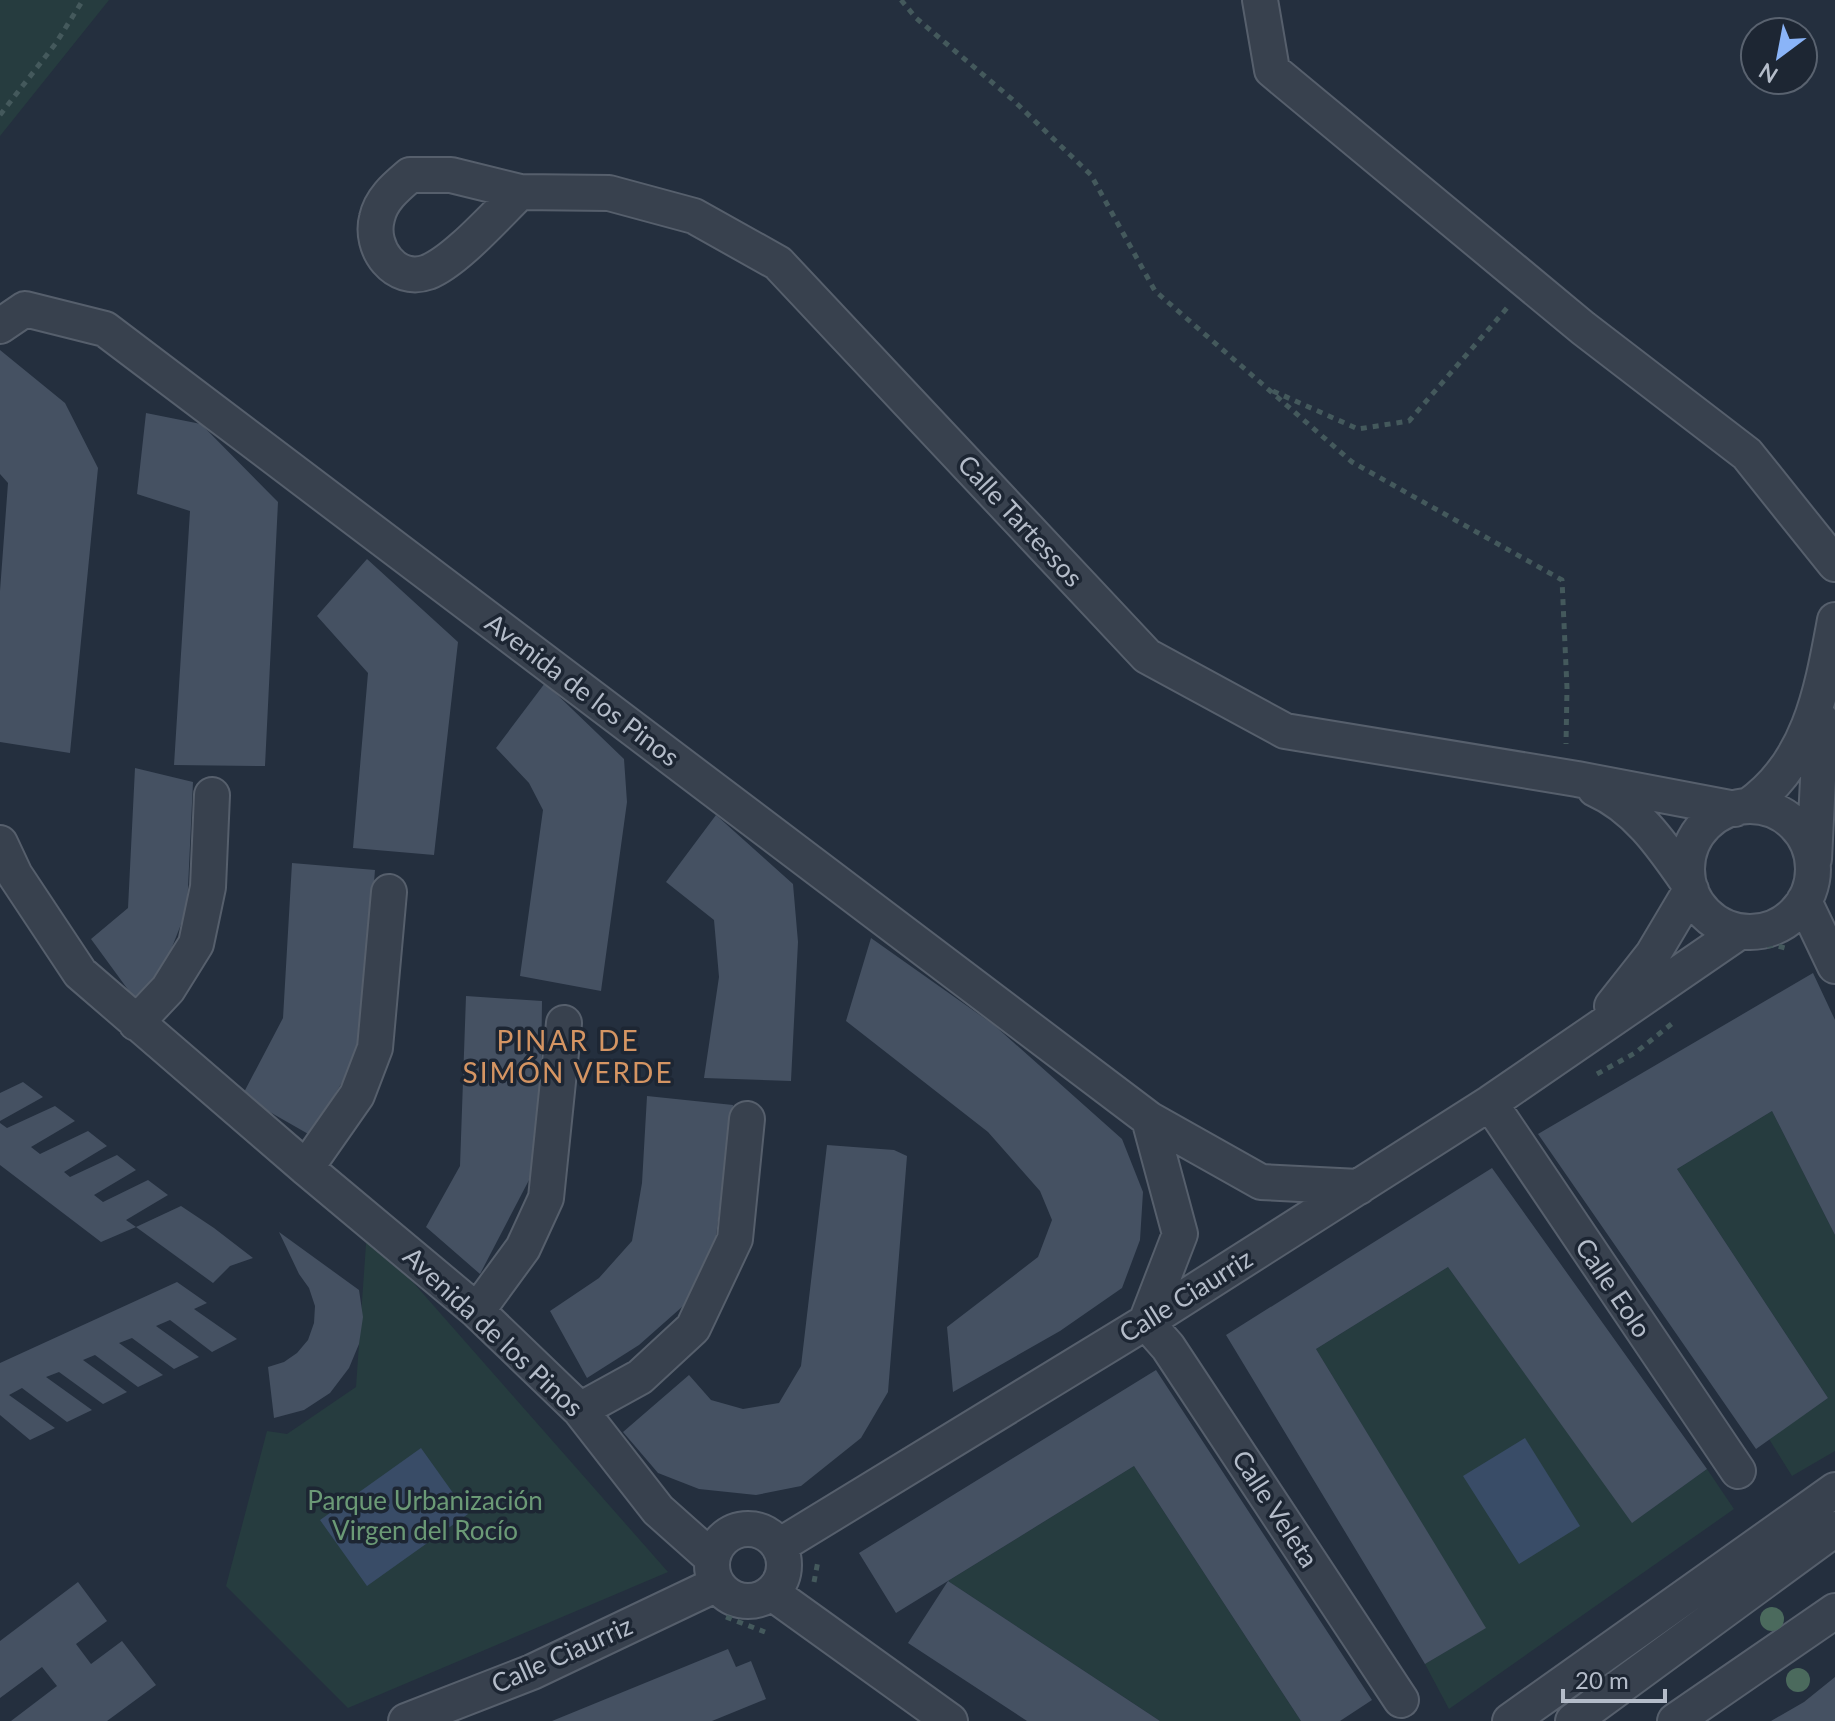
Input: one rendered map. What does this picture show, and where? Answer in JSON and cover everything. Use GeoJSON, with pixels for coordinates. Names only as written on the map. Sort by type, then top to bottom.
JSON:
{"type":"FeatureCollection","features":[{"type":"Feature","properties":{"kind":"street"},"geometry":{"type":"LineString","coordinates":[[1260,0],[1272,70],[1583,328],[1747,454],[1835,564]]}},
{"type":"Feature","properties":{"kind":"street","name":"Calle Tartessos"},"geometry":{"type":"LineString","coordinates":[[520,192],[609,193],[680,212],[694,216],[778,263],[1147,656],[1285,731],[1742,808]]}},
{"type":"Feature","properties":{"kind":"street","name":"Avenida de los Pinos"},"geometry":{"type":"LineString","coordinates":[[0,326],[25,309],[105,329],[1149,1119],[1261,1182],[1359,1187]]}},
{"type":"Feature","properties":{"kind":"street"},"geometry":{"type":"LineString","coordinates":[[1835,620],[1821,719],[1809,887],[1784,923],[1764,931],[1739,932],[1708,917],[1694,900],[1689,886],[1687,857],[1692,843],[1707,823],[1724,812],[1742,808],[1771,810],[1786,818],[1799,830],[1810,850],[1809,887],[1835,966]]}},
{"type":"Feature","properties":{"kind":"street"},"geometry":{"type":"LineString","coordinates":[[1742,808],[1775,784],[1797,753],[1813,718],[1826,672]]}},
{"type":"Feature","properties":{"kind":"street","name":"Calle Tartessos"},"geometry":{"type":"LineString","coordinates":[[1565,777],[1605,793],[1631,812],[1659,841],[1689,886]]}},
{"type":"Feature","properties":{"kind":"street"},"geometry":{"type":"LineString","coordinates":[[136,1023],[168,989],[196,944],[208,887],[212,795]]}},
{"type":"Feature","properties":{"kind":"street","name":"Avenida de los Pinos"},"geometry":{"type":"LineString","coordinates":[[0,843],[15,875],[80,973],[477,1311],[580,1410],[658,1510],[714,1571]]}},
{"type":"Feature","properties":{"kind":"street","name":"Calle Ciaurriz"},"geometry":{"type":"LineString","coordinates":[[1586,1037],[1653,954],[1689,886]]}},
{"type":"Feature","properties":{"kind":"street"},"geometry":{"type":"LineString","coordinates":[[306,1168],[357,1095],[375,1048],[389,892]]}},
{"type":"Feature","properties":{"kind":"street","name":"Calle Ciaurriz"},"geometry":{"type":"LineString","coordinates":[[779,1546],[1146,1322],[1359,1187],[1490,1103],[1739,932]]}},
{"type":"Feature","properties":{"kind":"street"},"geometry":{"type":"LineString","coordinates":[[477,1311],[523,1248],[546,1198],[564,1023]]}},
{"type":"Feature","properties":{"kind":"street","name":"Calle Eolo"},"geometry":{"type":"LineString","coordinates":[[1490,1103],[1738,1471]]}},
{"type":"Feature","properties":{"kind":"street"},"geometry":{"type":"LineString","coordinates":[[580,1410],[640,1377],[693,1328],[735,1239],[747,1119]]}},
{"type":"Feature","properties":{"kind":"street"},"geometry":{"type":"LineString","coordinates":[[1146,1322],[1180,1234],[1149,1119]]}},
{"type":"Feature","properties":{"kind":"street","name":"Calle Veleta"},"geometry":{"type":"LineString","coordinates":[[1146,1322],[1168,1347],[1401,1700]]}},
{"type":"Feature","properties":{"kind":"street"},"geometry":{"type":"LineString","coordinates":[[1510,1721],[1835,1490]]}},
{"type":"Feature","properties":{"kind":"street"},"geometry":{"type":"LineString","coordinates":[[1573,1721],[1835,1529]]}},
{"type":"Feature","properties":{"kind":"street"},"geometry":{"type":"LineString","coordinates":[[739,1530],[760,1531],[779,1546],[785,1567],[780,1584],[772,1593],[749,1602],[725,1594],[714,1571],[718,1544],[727,1535],[739,1530]]}},
{"type":"Feature","properties":{"kind":"street","name":"Calle Ciaurriz"},"geometry":{"type":"LineString","coordinates":[[406,1721],[532,1672],[714,1571]]}},
{"type":"Feature","properties":{"kind":"street"},"geometry":{"type":"LineString","coordinates":[[772,1593],[950,1721]]}},
{"type":"Feature","properties":{"kind":"street"},"geometry":{"type":"LineString","coordinates":[[1675,1721],[1835,1611]]}},
{"type":"Feature","properties":{"kind":"path"},"geometry":{"type":"LineString","coordinates":[[0,115],[56,43],[83,0]]}},
{"type":"Feature","properties":{"kind":"path"},"geometry":{"type":"LineString","coordinates":[[901,0],[916,18],[1013,100],[1091,175],[1155,291],[1352,462],[1562,580],[1567,688],[1565,777]]}},
{"type":"Feature","properties":{"kind":"path"},"geometry":{"type":"LineString","coordinates":[[1267,388],[1358,429],[1409,421],[1528,283]]}},
{"type":"Feature","properties":{"kind":"green space"},"geometry":{"type":"Polygon","coordinates":[[[0,0],[109,0],[0,136],[0,0]]]}},
{"type":"Feature","properties":{"kind":"green space"},"geometry":{"type":"Polygon","coordinates":[[[1772,1111],[1835,1235],[1835,1451],[1792,1476],[1769,1439],[1828,1398],[1677,1169],[1772,1111]]]}},
{"type":"Feature","properties":{"kind":"green space","name":"Parque Urbanización Virgen del Rocío"},"geometry":{"type":"Polygon","coordinates":[[[367,1230],[668,1572],[348,1708],[226,1586],[267,1431],[287,1434],[356,1387],[367,1230]]]}},
{"type":"Feature","properties":{"kind":"green space"},"geometry":{"type":"Polygon","coordinates":[[[1448,1267],[1633,1522],[1707,1469],[1734,1509],[1449,1709],[1425,1664],[1485,1628],[1316,1349],[1448,1267]]]}},
{"type":"Feature","properties":{"kind":"green space"},"geometry":{"type":"Polygon","coordinates":[[[1134,1466],[1301,1721],[1160,1721],[948,1581],[1134,1466]]]}},
{"type":"Feature","properties":{"kind":"water"},"geometry":{"type":"Polygon","coordinates":[[[1525,1438],[1580,1526],[1519,1564],[1463,1476],[1525,1438]]]}},
{"type":"Feature","properties":{"kind":"water"},"geometry":{"type":"Polygon","coordinates":[[[421,1448],[468,1514],[367,1586],[320,1520],[421,1448]]]}},
{"type":"Feature","properties":{"kind":"building"},"geometry":{"type":"Polygon","coordinates":[[[0,350],[65,403],[98,468],[70,753],[0,742],[0,591],[8,483],[0,474],[0,350]]]}},
{"type":"Feature","properties":{"kind":"building"},"geometry":{"type":"Polygon","coordinates":[[[146,413],[201,424],[278,502],[265,766],[174,765],[190,511],[137,494],[146,413]]]}},
{"type":"Feature","properties":{"kind":"building"},"geometry":{"type":"Polygon","coordinates":[[[367,559],[458,642],[434,855],[353,848],[368,673],[317,616],[367,559]]]}},
{"type":"Feature","properties":{"kind":"building"},"geometry":{"type":"Polygon","coordinates":[[[545,683],[624,759],[627,802],[601,991],[520,976],[543,810],[529,783],[496,748],[545,683]]]}},
{"type":"Feature","properties":{"kind":"building"},"geometry":{"type":"Polygon","coordinates":[[[135,768],[193,782],[187,909],[167,960],[137,1002],[91,939],[128,908],[135,768]]]}},
{"type":"Feature","properties":{"kind":"building"},"geometry":{"type":"Polygon","coordinates":[[[716,815],[793,884],[798,942],[791,1081],[704,1078],[719,977],[714,920],[666,882],[716,815]]]}},
{"type":"Feature","properties":{"kind":"building"},"geometry":{"type":"Polygon","coordinates":[[[292,863],[375,870],[360,1053],[310,1135],[242,1096],[283,1018],[292,863]]]}},
{"type":"Feature","properties":{"kind":"building"},"geometry":{"type":"Polygon","coordinates":[[[871,938],[994,1025],[1122,1139],[1143,1192],[1140,1240],[1122,1288],[1060,1331],[953,1392],[947,1327],[1038,1257],[1052,1220],[1040,1191],[988,1132],[846,1021],[871,938]]]}},
{"type":"Feature","properties":{"kind":"building"},"geometry":{"type":"Polygon","coordinates":[[[1813,973],[1835,1020],[1835,1235],[1772,1111],[1677,1169],[1828,1398],[1756,1449],[1538,1134],[1813,973]]]}},
{"type":"Feature","properties":{"kind":"building"},"geometry":{"type":"Polygon","coordinates":[[[466,996],[542,1001],[540,1159],[480,1274],[426,1227],[460,1166],[466,996]]]}},
{"type":"Feature","properties":{"kind":"building"},"geometry":{"type":"Polygon","coordinates":[[[23,1082],[43,1097],[0,1121],[0,1093],[23,1082]]]}},
{"type":"Feature","properties":{"kind":"building"},"geometry":{"type":"Polygon","coordinates":[[[647,1096],[733,1105],[713,1259],[691,1299],[639,1345],[587,1378],[550,1311],[599,1278],[632,1241],[642,1183],[647,1096]]]}},
{"type":"Feature","properties":{"kind":"building"},"geometry":{"type":"Polygon","coordinates":[[[55,1106],[75,1121],[31,1147],[40,1154],[88,1131],[107,1146],[64,1172],[70,1177],[117,1155],[136,1170],[94,1195],[103,1202],[148,1180],[168,1195],[126,1220],[136,1227],[101,1242],[0,1165],[0,1123],[7,1128],[55,1106]]]}},
{"type":"Feature","properties":{"kind":"building"},"geometry":{"type":"Polygon","coordinates":[[[827,1145],[894,1150],[907,1156],[888,1392],[861,1438],[801,1486],[756,1495],[699,1489],[658,1473],[623,1432],[689,1375],[711,1400],[743,1409],[779,1403],[801,1366],[827,1145]]]}},
{"type":"Feature","properties":{"kind":"building"},"geometry":{"type":"Polygon","coordinates":[[[1492,1168],[1707,1469],[1632,1523],[1448,1267],[1316,1349],[1486,1628],[1425,1664],[1226,1335],[1492,1168]]]}},
{"type":"Feature","properties":{"kind":"building"},"geometry":{"type":"Polygon","coordinates":[[[181,1206],[253,1258],[230,1266],[213,1283],[136,1227],[181,1206]]]}},
{"type":"Feature","properties":{"kind":"building"},"geometry":{"type":"Polygon","coordinates":[[[279,1232],[359,1290],[363,1317],[359,1344],[349,1368],[330,1393],[304,1410],[274,1418],[268,1367],[284,1362],[308,1340],[314,1323],[315,1306],[309,1288],[279,1232]]]}},
{"type":"Feature","properties":{"kind":"building"},"geometry":{"type":"Polygon","coordinates":[[[177,1282],[207,1303],[194,1309],[237,1339],[212,1352],[170,1320],[156,1326],[199,1357],[174,1369],[132,1338],[119,1343],[163,1375],[138,1387],[95,1355],[83,1360],[127,1392],[103,1404],[59,1372],[46,1377],[92,1410],[67,1422],[22,1388],[9,1395],[55,1428],[30,1440],[0,1415],[0,1363],[177,1282]]]}},
{"type":"Feature","properties":{"kind":"building"},"geometry":{"type":"Polygon","coordinates":[[[1156,1370],[1372,1700],[1340,1721],[1301,1721],[1134,1466],[896,1613],[859,1553],[1156,1370]]]}},
{"type":"Feature","properties":{"kind":"building"},"geometry":{"type":"Polygon","coordinates":[[[948,1581],[1160,1721],[1027,1721],[908,1643],[948,1581]]]}},
{"type":"Feature","properties":{"kind":"building"},"geometry":{"type":"Polygon","coordinates":[[[78,1582],[107,1621],[76,1644],[91,1664],[122,1641],[156,1685],[107,1721],[11,1721],[57,1686],[42,1667],[0,1698],[0,1641],[78,1582]]]}},
{"type":"Feature","properties":{"kind":"building"},"geometry":{"type":"Polygon","coordinates":[[[728,1649],[736,1667],[751,1661],[766,1699],[712,1721],[552,1721],[728,1649]]]}},
{"type":"Feature","properties":{"kind":"building"},"geometry":{"type":"Polygon","coordinates":[[[1835,1677],[1835,1721],[1771,1721],[1804,1702],[1835,1677]]]}},
{"type":"Feature","properties":{"kind":"district","name":"PINAR DE SIMÓN VERDE"},"geometry":{"type":"Point","coordinates":[568,1057]}}]}
